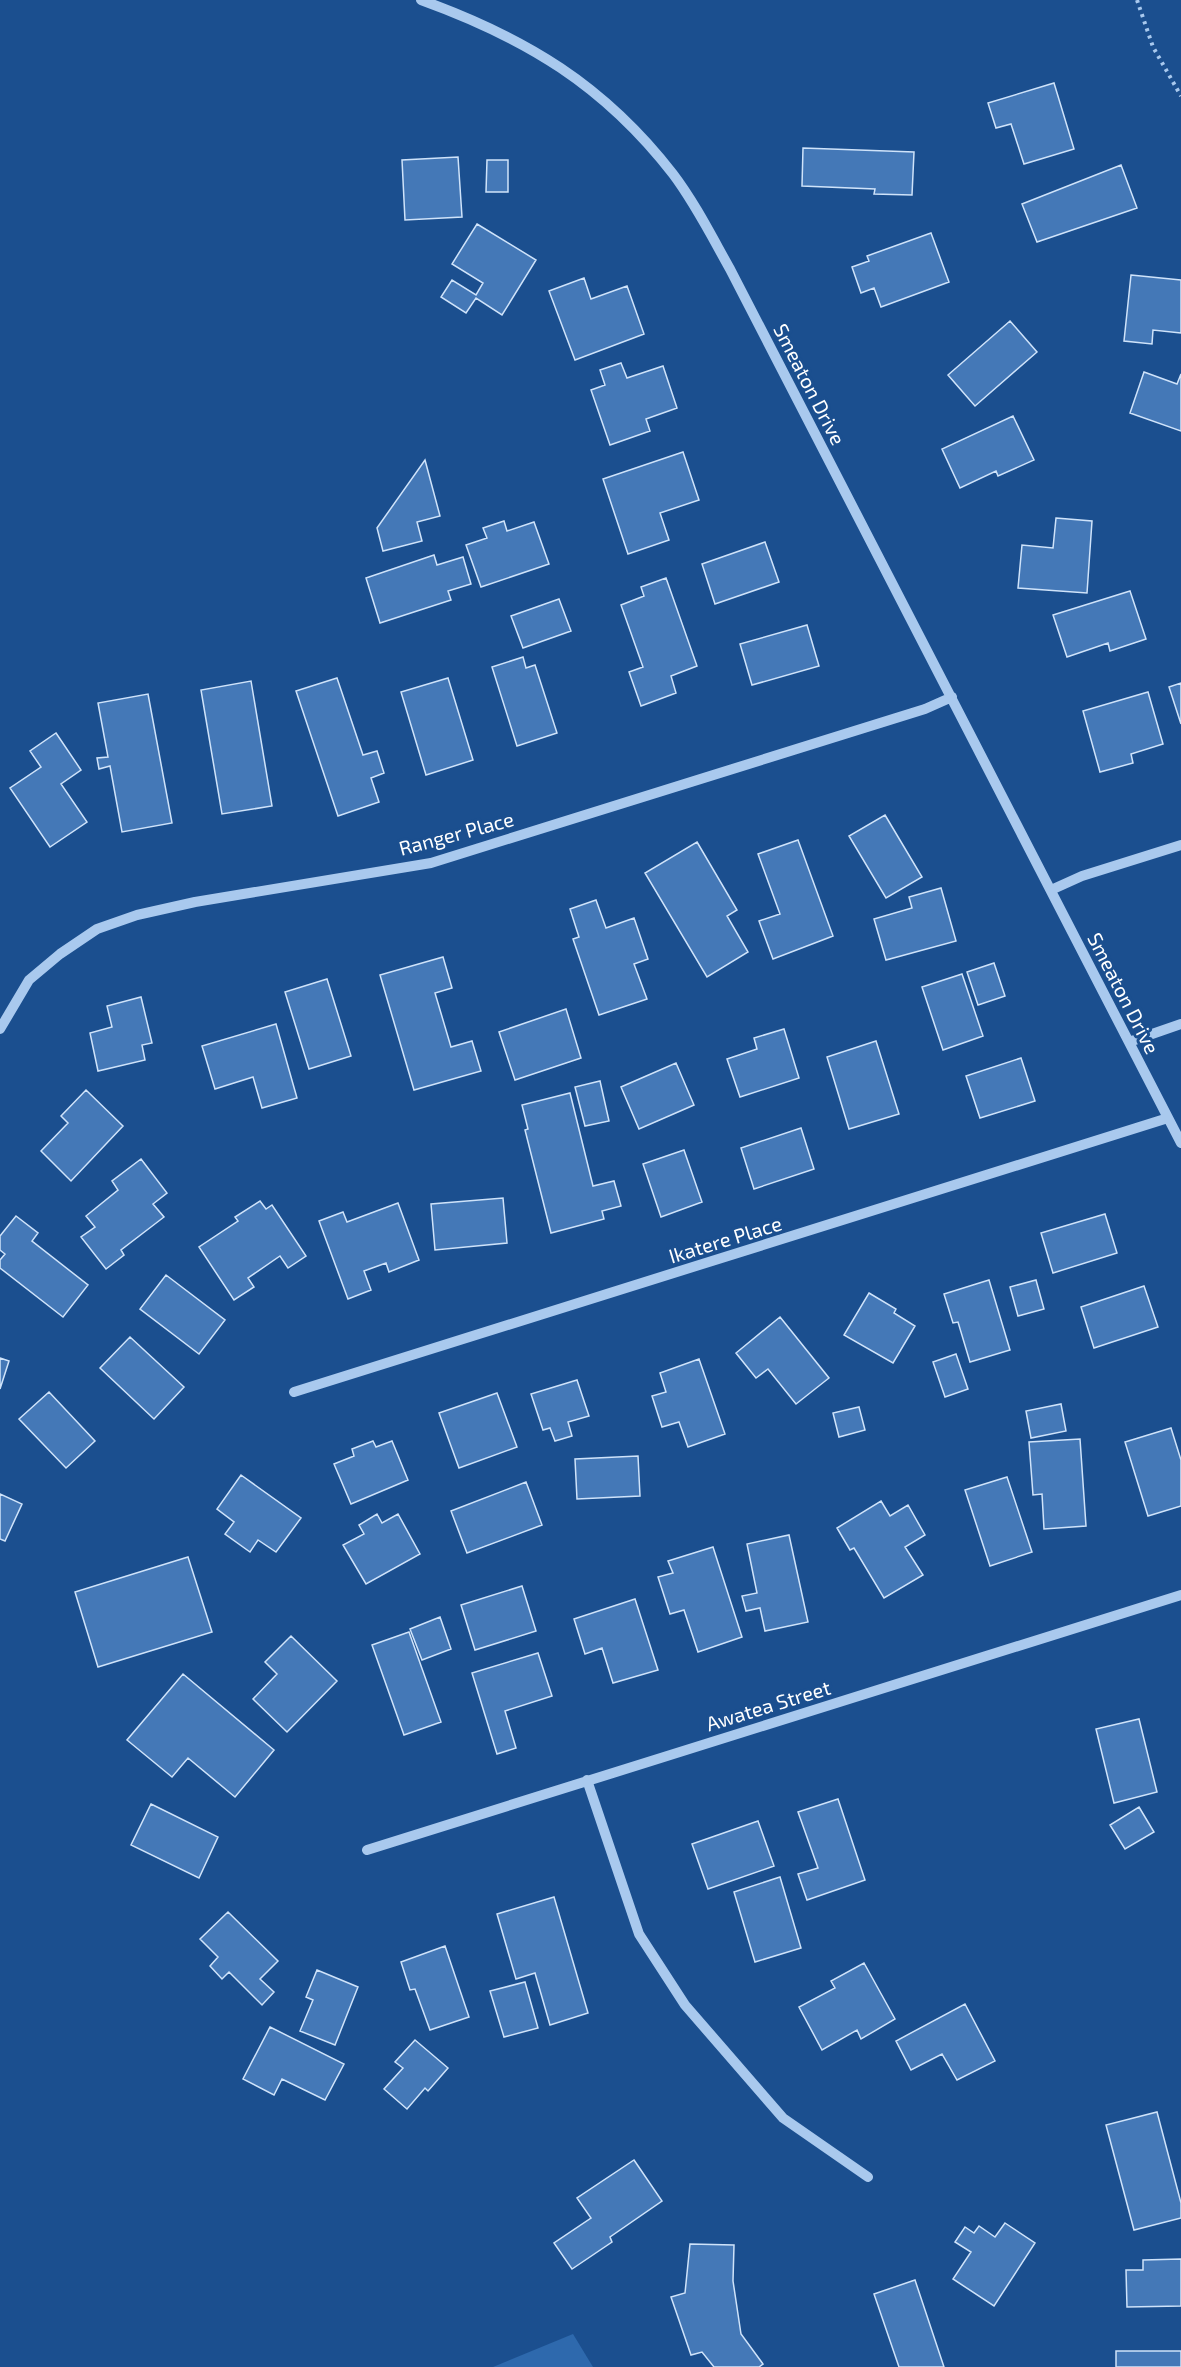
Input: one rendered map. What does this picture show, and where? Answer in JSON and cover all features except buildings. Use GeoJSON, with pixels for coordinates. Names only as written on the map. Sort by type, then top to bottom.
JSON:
{"type":"FeatureCollection","features":[{"type":"Feature","properties":{"kind":"street","name":"Smeaton Drive"},"geometry":{"type":"LineString","coordinates":[[421,0],[516,39],[560,67],[602,97],[638,133],[675,176],[730,268],[1181,1143]]}},
{"type":"Feature","properties":{"kind":"street","name":"Ranger Place"},"geometry":{"type":"LineString","coordinates":[[0,1029],[29,980],[60,954],[97,929],[137,915],[195,902],[431,863],[925,709],[952,697]]}},
{"type":"Feature","properties":{"kind":"street"},"geometry":{"type":"LineString","coordinates":[[1051,890],[1082,876],[1181,845]]}},
{"type":"Feature","properties":{"kind":"street"},"geometry":{"type":"LineString","coordinates":[[1129,1042],[1181,1024]]}},
{"type":"Feature","properties":{"kind":"street","name":"Ikatere Place"},"geometry":{"type":"LineString","coordinates":[[294,1392],[1168,1119]]}},
{"type":"Feature","properties":{"kind":"street","name":"Awatea Street"},"geometry":{"type":"LineString","coordinates":[[367,1850],[1181,1595]]}},
{"type":"Feature","properties":{"kind":"street"},"geometry":{"type":"LineString","coordinates":[[587,1780],[639,1934],[685,2005],[783,2118],[868,2177]]}},
{"type":"Feature","properties":{"kind":"path"},"geometry":{"type":"LineString","coordinates":[[1137,0],[1154,48],[1181,96]]}},
{"type":"Feature","properties":{"kind":"shaded area"},"geometry":{"type":"Polygon","coordinates":[[[573,2334],[593,2367],[493,2367],[573,2334]]]}}]}
